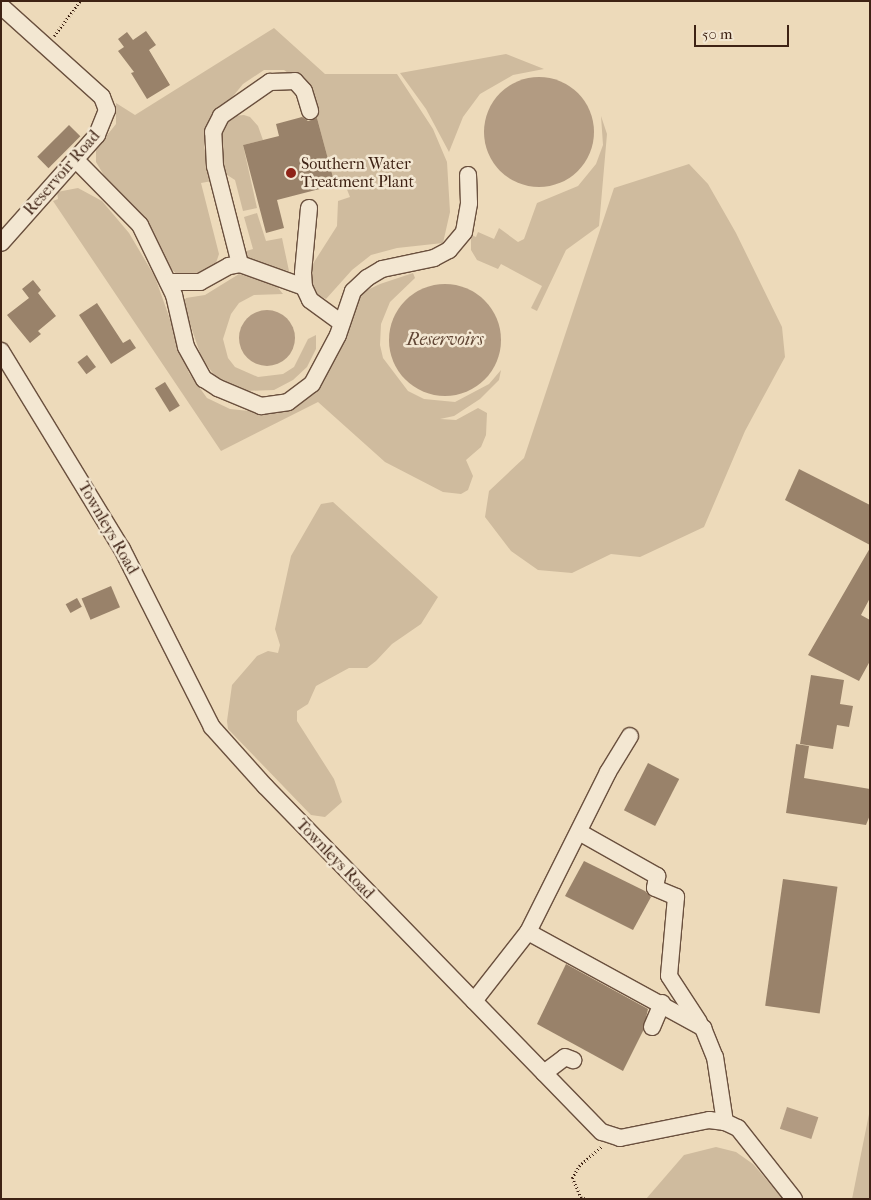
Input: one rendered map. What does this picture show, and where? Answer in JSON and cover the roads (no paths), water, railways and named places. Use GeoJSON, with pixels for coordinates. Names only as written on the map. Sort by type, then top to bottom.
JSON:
{"type":"FeatureCollection","features":[{"type":"Feature","properties":{"kind":"street","name":"Reservoir Road"},"geometry":{"type":"LineString","coordinates":[[1,6],[102,97],[107,110],[104,123],[76,160],[1,243]]}},
{"type":"Feature","properties":{"kind":"street"},"geometry":{"type":"LineString","coordinates":[[240,264],[215,166],[213,132],[221,116],[270,82],[295,81],[304,91],[310,112]]}},
{"type":"Feature","properties":{"kind":"street"},"geometry":{"type":"LineString","coordinates":[[76,160],[140,225],[174,295],[186,347],[204,379],[225,392],[260,406],[288,402],[312,384],[324,364],[342,323],[353,291],[367,278],[382,269],[434,258],[449,250],[464,232],[469,203],[468,175]]}},
{"type":"Feature","properties":{"kind":"street"},"geometry":{"type":"LineString","coordinates":[[310,208],[303,273],[304,287],[310,300],[342,323]]}},
{"type":"Feature","properties":{"kind":"street"},"geometry":{"type":"LineString","coordinates":[[168,282],[200,282],[228,266],[240,264],[304,287]]}},
{"type":"Feature","properties":{"kind":"street","name":"Townleys Road"},"geometry":{"type":"LineString","coordinates":[[1,351],[122,549],[212,727],[474,1002],[602,1132],[620,1138],[709,1120],[724,1122]]}},
{"type":"Feature","properties":{"kind":"street"},"geometry":{"type":"LineString","coordinates":[[474,1002],[528,932],[630,736]]}},
{"type":"Feature","properties":{"kind":"street"},"geometry":{"type":"LineString","coordinates":[[580,832],[657,876],[655,888],[676,897],[669,976],[703,1028],[715,1057],[724,1122],[738,1128],[794,1199]]}},
{"type":"Feature","properties":{"kind":"street"},"geometry":{"type":"LineString","coordinates":[[528,932],[662,1003],[703,1028]]}},
{"type":"Feature","properties":{"kind":"street"},"geometry":{"type":"LineString","coordinates":[[652,1027],[662,1003]]}},
{"type":"Feature","properties":{"kind":"street"},"geometry":{"type":"LineString","coordinates":[[544,1073],[565,1057],[573,1060]]}},
{"type":"Feature","properties":{"kind":"water"},"geometry":{"type":"Polygon","coordinates":[[[539,77],[560,81],[578,93],[590,111],[594,132],[590,153],[578,171],[560,183],[539,187],[518,183],[500,171],[488,153],[484,132],[488,111],[500,93],[518,81],[539,77]]]}},
{"type":"Feature","properties":{"kind":"water","name":"Reservoirs"},"geometry":{"type":"Polygon","coordinates":[[[445,284],[466,288],[485,300],[497,319],[501,340],[497,361],[485,380],[466,392],[445,396],[424,392],[405,380],[393,361],[389,340],[393,319],[405,300],[424,288],[445,284]]]}},
{"type":"Feature","properties":{"kind":"water"},"geometry":{"type":"Polygon","coordinates":[[[267,310],[278,312],[287,318],[293,327],[295,338],[293,349],[287,358],[278,364],[267,366],[256,364],[247,358],[241,349],[239,338],[241,327],[247,318],[256,312],[267,310]]]}},
{"type":"Feature","properties":{"kind":"water"},"geometry":{"type":"Polygon","coordinates":[[[787,1107],[818,1117],[811,1139],[780,1129],[787,1107]]]}},
{"type":"Feature","properties":{"kind":"place","name":"Southern Water Treatment Plant"},"geometry":{"type":"Point","coordinates":[291,173]}}]}
